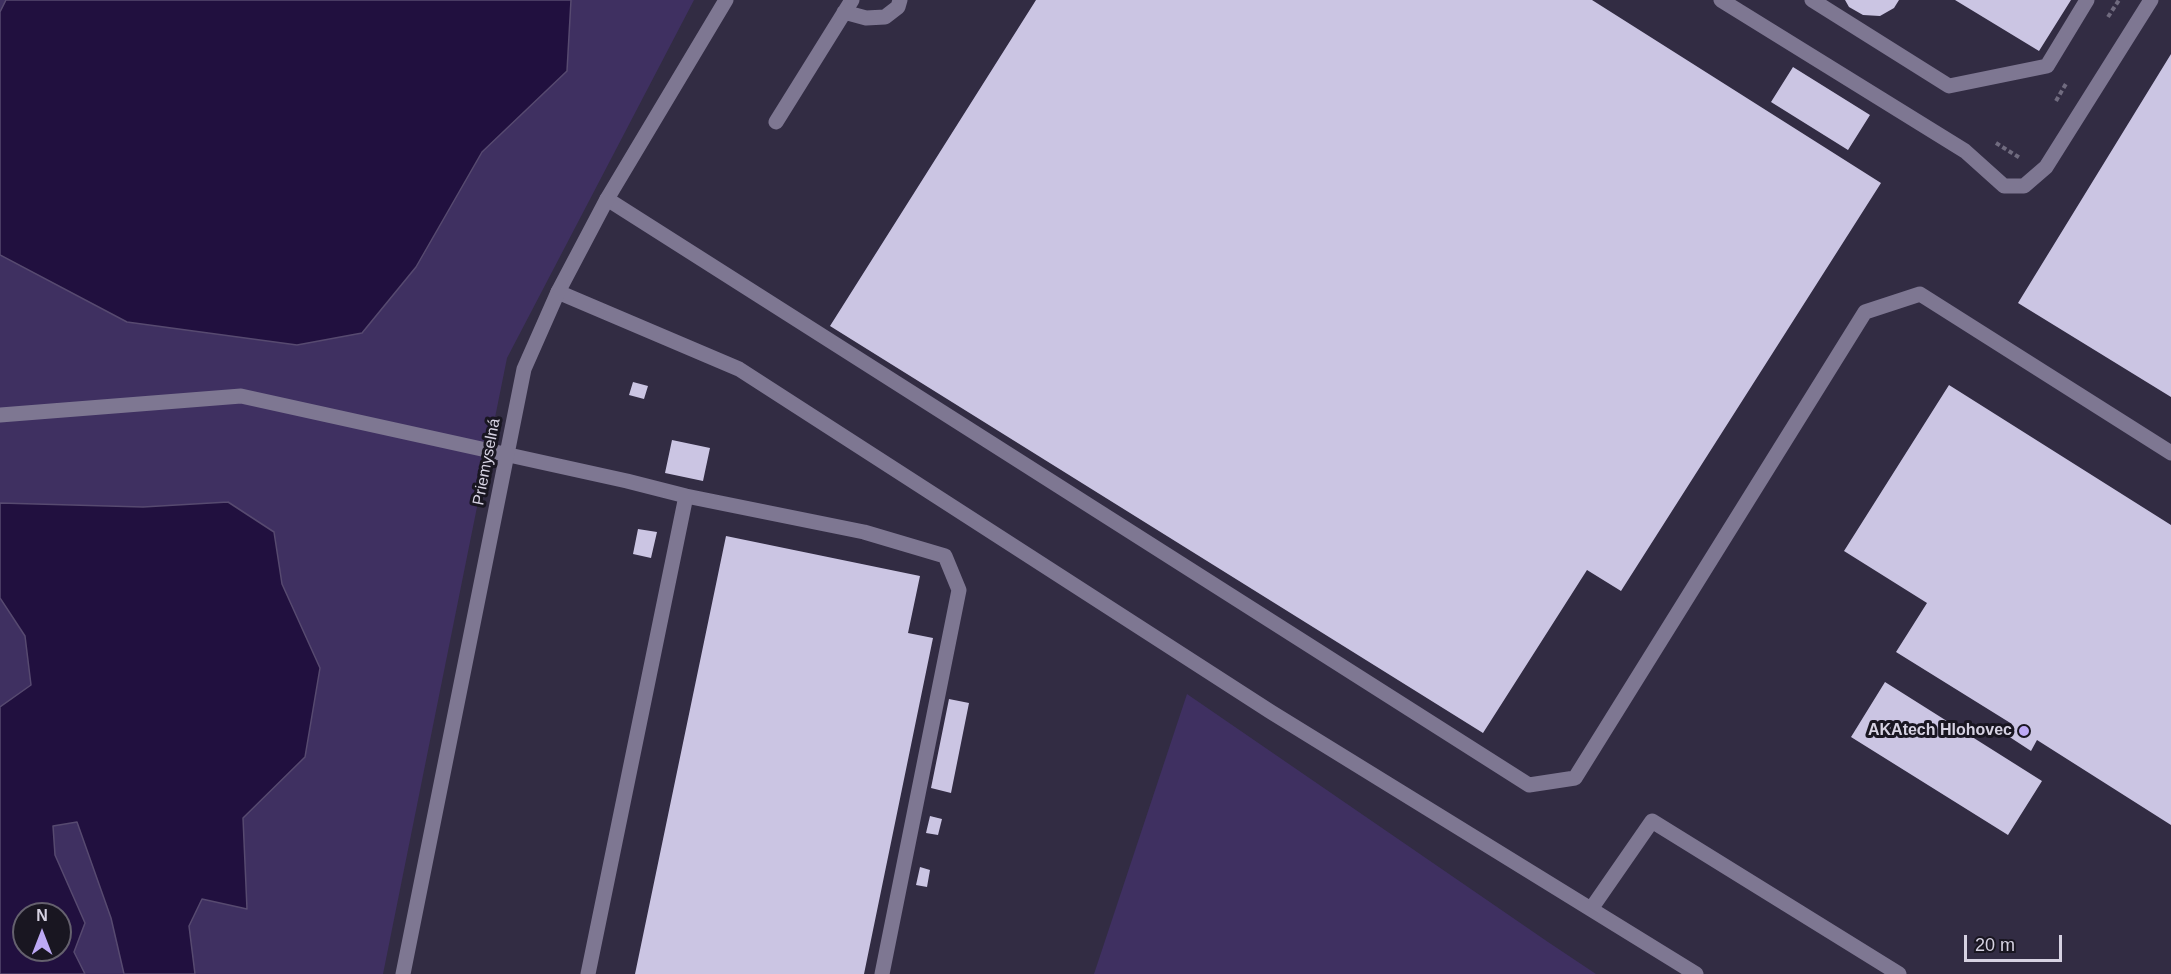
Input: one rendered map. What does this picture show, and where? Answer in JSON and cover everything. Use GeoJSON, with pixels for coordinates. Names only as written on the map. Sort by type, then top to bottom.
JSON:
{"type":"FeatureCollection","features":[{"type":"Feature","properties":{"kind":"street","name":"Priemyselná"},"geometry":{"type":"LineString","coordinates":[[403,974],[524,369],[558,292],[607,199],[726,0]]}},
{"type":"Feature","properties":{"kind":"street"},"geometry":{"type":"LineString","coordinates":[[776,122],[848,6],[866,18],[885,17],[898,7],[900,0]]}},
{"type":"Feature","properties":{"kind":"street"},"geometry":{"type":"LineString","coordinates":[[1721,0],[1965,151],[2004,186],[2024,186],[2046,167],[2151,0]]}},
{"type":"Feature","properties":{"kind":"street"},"geometry":{"type":"LineString","coordinates":[[1812,0],[1948,86],[2047,66],[2087,0]]}},
{"type":"Feature","properties":{"kind":"street"},"geometry":{"type":"LineString","coordinates":[[607,199],[1529,785],[1575,778],[1865,312],[1920,294],[2171,453]]}},
{"type":"Feature","properties":{"kind":"street"},"geometry":{"type":"LineString","coordinates":[[558,292],[739,369],[1271,712],[1696,974]]}},
{"type":"Feature","properties":{"kind":"street"},"geometry":{"type":"LineString","coordinates":[[0,415],[241,396],[686,496],[864,532],[945,556],[959,590],[882,974]]}},
{"type":"Feature","properties":{"kind":"street"},"geometry":{"type":"LineString","coordinates":[[588,974],[686,496]]}},
{"type":"Feature","properties":{"kind":"street"},"geometry":{"type":"LineString","coordinates":[[1591,909],[1652,821],[1899,974]]}},
{"type":"Feature","properties":{"kind":"shaded area"},"geometry":{"type":"Polygon","coordinates":[[[0,0],[694,0],[507,358],[383,974],[0,974],[0,0]]]}},
{"type":"Feature","properties":{"kind":"shaded area"},"geometry":{"type":"Polygon","coordinates":[[[6,0],[571,0],[567,71],[482,152],[416,267],[362,333],[297,345],[127,322],[0,255],[0,12],[6,0]]]}},
{"type":"Feature","properties":{"kind":"shaded area"},"geometry":{"type":"Polygon","coordinates":[[[228,502],[274,532],[282,584],[320,668],[305,757],[243,818],[247,909],[202,899],[189,926],[195,974],[124,974],[111,918],[77,822],[53,826],[55,855],[85,923],[74,952],[85,974],[0,974],[0,707],[31,685],[25,636],[0,598],[0,503],[143,507],[228,502]]]}},
{"type":"Feature","properties":{"kind":"shaded area"},"geometry":{"type":"Polygon","coordinates":[[[1187,694],[1548,942],[1596,974],[1094,974],[1187,694]]]}},
{"type":"Feature","properties":{"kind":"building"},"geometry":{"type":"Polygon","coordinates":[[[1036,0],[1592,0],[1881,183],[1621,591],[1587,570],[1483,733],[830,326],[1036,0]]]}},
{"type":"Feature","properties":{"kind":"building"},"geometry":{"type":"Polygon","coordinates":[[[1845,0],[1899,0],[1894,8],[1880,16],[1863,15],[1849,7],[1845,0]]]}},
{"type":"Feature","properties":{"kind":"building"},"geometry":{"type":"Polygon","coordinates":[[[1955,0],[2071,0],[2039,51],[1955,0]]]}},
{"type":"Feature","properties":{"kind":"building"},"geometry":{"type":"Polygon","coordinates":[[[2171,54],[2171,397],[2018,303],[2171,54]]]}},
{"type":"Feature","properties":{"kind":"building"},"geometry":{"type":"Polygon","coordinates":[[[1793,67],[1870,115],[1848,150],[1771,102],[1793,67]]]}},
{"type":"Feature","properties":{"kind":"building"},"geometry":{"type":"Polygon","coordinates":[[[633,382],[648,386],[644,399],[629,395],[633,382]]]}},
{"type":"Feature","properties":{"kind":"building"},"geometry":{"type":"Polygon","coordinates":[[[1949,385],[2171,525],[2171,825],[2037,740],[2031,751],[2005,734],[2012,724],[1896,652],[1927,603],[1844,551],[1949,385]]]}},
{"type":"Feature","properties":{"kind":"building"},"geometry":{"type":"Polygon","coordinates":[[[672,440],[710,448],[703,481],[665,473],[672,440]]]}},
{"type":"Feature","properties":{"kind":"building"},"geometry":{"type":"Polygon","coordinates":[[[638,529],[657,532],[651,558],[633,554],[638,529]]]}},
{"type":"Feature","properties":{"kind":"building"},"geometry":{"type":"Polygon","coordinates":[[[726,536],[920,576],[908,633],[933,638],[864,974],[635,974],[726,536]]]}},
{"type":"Feature","properties":{"kind":"building"},"geometry":{"type":"Polygon","coordinates":[[[1885,682],[2042,781],[2008,835],[1851,737],[1885,682]]]}},
{"type":"Feature","properties":{"kind":"building"},"geometry":{"type":"Polygon","coordinates":[[[949,699],[969,703],[951,793],[931,788],[949,699]]]}},
{"type":"Feature","properties":{"kind":"building"},"geometry":{"type":"Polygon","coordinates":[[[930,816],[942,819],[938,835],[926,833],[930,816]]]}},
{"type":"Feature","properties":{"kind":"building"},"geometry":{"type":"Polygon","coordinates":[[[920,867],[930,870],[927,887],[916,885],[920,867]]]}},
{"type":"Feature","properties":{"kind":"place","name":"AKAtech Hlohovec"},"geometry":{"type":"Point","coordinates":[2024,731]}}]}
